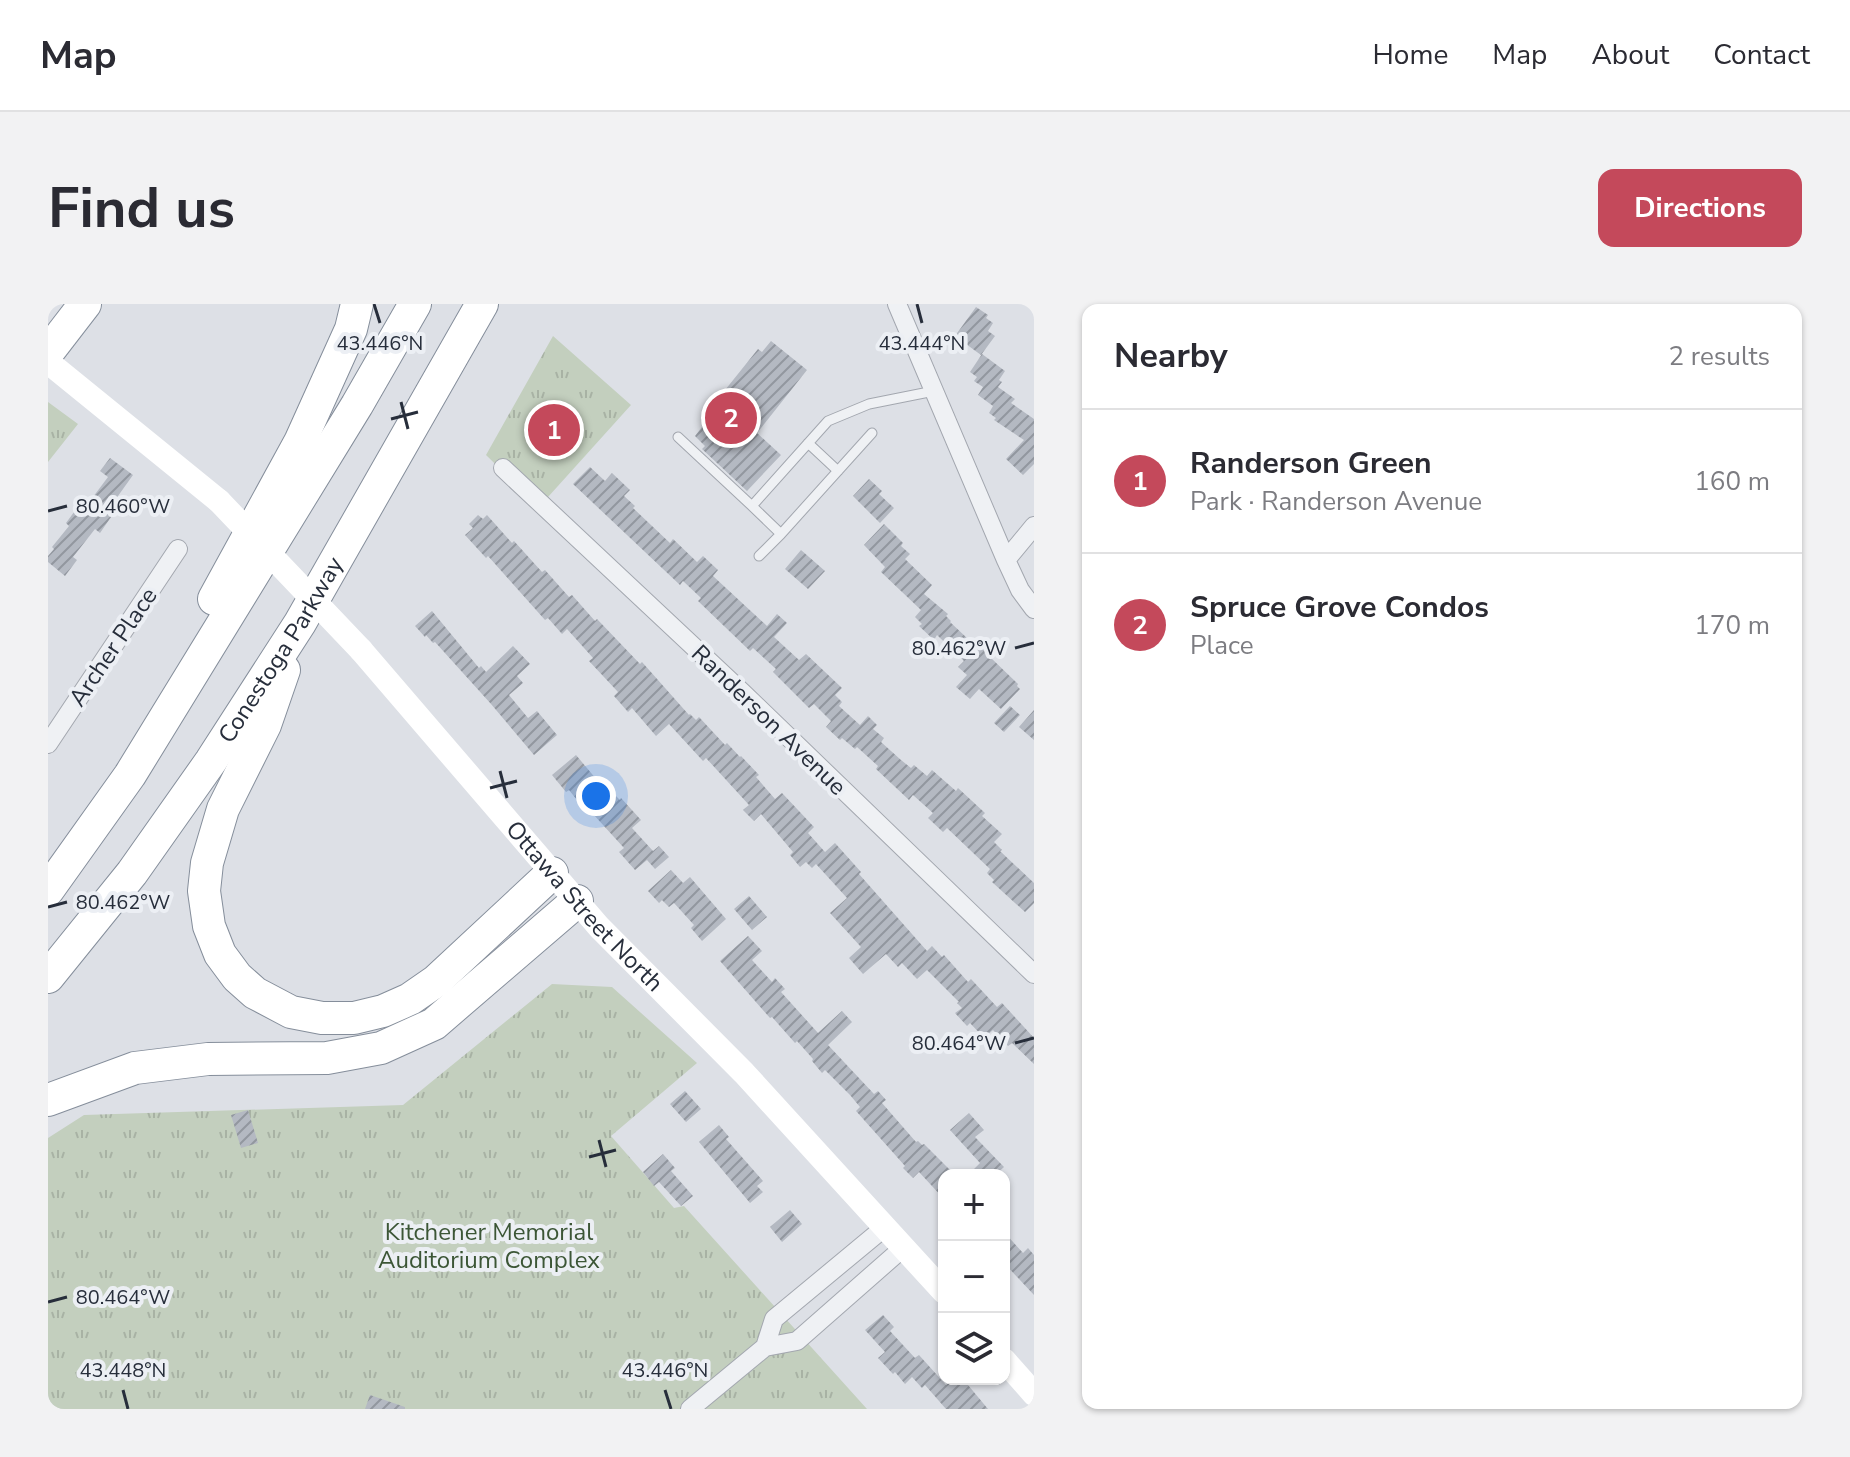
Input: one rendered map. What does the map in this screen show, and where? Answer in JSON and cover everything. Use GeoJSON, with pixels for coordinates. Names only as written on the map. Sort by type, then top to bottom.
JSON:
{"type":"FeatureCollection","features":[{"type":"Feature","properties":{"kind":"highway"},"geometry":{"type":"LineString","coordinates":[[48,352],[85,304]]}},
{"type":"Feature","properties":{"kind":"highway"},"geometry":{"type":"LineString","coordinates":[[130,775],[178,666],[300,442],[351,329],[357,304]]}},
{"type":"Feature","properties":{"kind":"highway"},"geometry":{"type":"LineString","coordinates":[[48,890],[130,775],[357,405],[415,304]]}},
{"type":"Feature","properties":{"kind":"highway","name":"Conestoga Parkway"},"geometry":{"type":"LineString","coordinates":[[48,977],[132,873],[211,761],[300,623],[482,304]]}},
{"type":"Feature","properties":{"kind":"highway"},"geometry":{"type":"LineString","coordinates":[[300,623],[265,725],[223,809],[207,863],[204,891],[209,926],[220,954],[237,977],[255,993],[291,1012],[322,1018],[354,1018],[383,1011],[410,999],[436,981],[552,873]]}},
{"type":"Feature","properties":{"kind":"highway"},"geometry":{"type":"LineString","coordinates":[[48,1100],[135,1068],[208,1059],[327,1058],[381,1048],[434,1024],[577,901]]}},
{"type":"Feature","properties":{"kind":"main road","name":"Ottawa Street North"},"geometry":{"type":"LineString","coordinates":[[48,362],[219,501],[361,650],[609,937],[744,1073],[938,1285]]}},
{"type":"Feature","properties":{"kind":"main road"},"geometry":{"type":"LineString","coordinates":[[1010,1367],[1034,1394]]}},
{"type":"Feature","properties":{"kind":"street"},"geometry":{"type":"LineString","coordinates":[[897,304],[1006,560],[1020,590],[1034,609]]}},
{"type":"Feature","properties":{"kind":"street","name":"Randerson Avenue"},"geometry":{"type":"LineString","coordinates":[[503,468],[743,693],[1034,974]]}},
{"type":"Feature","properties":{"kind":"street"},"geometry":{"type":"LineString","coordinates":[[1006,560],[1034,526]]}},
{"type":"Feature","properties":{"kind":"street","name":"Archer Place"},"geometry":{"type":"LineString","coordinates":[[48,744],[178,549]]}},
{"type":"Feature","properties":{"kind":"street"},"geometry":{"type":"LineString","coordinates":[[765,1347],[774,1319],[885,1227]]}},
{"type":"Feature","properties":{"kind":"street"},"geometry":{"type":"LineString","coordinates":[[690,1409],[765,1347],[797,1341],[904,1247]]}},
{"type":"Feature","properties":{"kind":"lane"},"geometry":{"type":"LineString","coordinates":[[752,506],[828,421],[869,404],[934,391]]}},
{"type":"Feature","properties":{"kind":"lane"},"geometry":{"type":"LineString","coordinates":[[759,556],[872,433]]}},
{"type":"Feature","properties":{"kind":"lane"},"geometry":{"type":"LineString","coordinates":[[678,437],[781,534]]}},
{"type":"Feature","properties":{"kind":"lane"},"geometry":{"type":"LineString","coordinates":[[808,443],[838,471]]}},
{"type":"Feature","properties":{"kind":"green space"},"geometry":{"type":"Polygon","coordinates":[[[553,336],[631,405],[539,507],[486,455],[553,336]]]}},
{"type":"Feature","properties":{"kind":"green space"},"geometry":{"type":"Polygon","coordinates":[[[48,402],[78,424],[48,462],[48,402]]]}},
{"type":"Feature","properties":{"kind":"green space","name":"Kitchener Memorial Auditorium Complex"},"geometry":{"type":"Polygon","coordinates":[[[552,984],[612,987],[697,1063],[611,1136],[674,1208],[684,1206],[867,1409],[48,1409],[48,1138],[84,1115],[403,1105],[552,984]]]}},
{"type":"Feature","properties":{"kind":"building"},"geometry":{"type":"Polygon","coordinates":[[[976,307],[988,315],[986,318],[993,323],[988,331],[995,336],[981,355],[955,336],[976,307]]]}},
{"type":"Feature","properties":{"kind":"building"},"geometry":{"type":"Polygon","coordinates":[[[771,341],[807,370],[757,433],[781,455],[747,491],[702,449],[705,446],[695,436],[705,423],[701,420],[758,349],[762,352],[771,341]]]}},
{"type":"Feature","properties":{"kind":"building"},"geometry":{"type":"Polygon","coordinates":[[[982,354],[1005,371],[998,387],[1015,399],[1011,403],[1034,419],[1034,464],[1023,475],[1006,459],[1024,440],[994,420],[996,418],[989,413],[993,406],[978,395],[983,387],[974,381],[977,377],[970,372],[982,354]]]}},
{"type":"Feature","properties":{"kind":"building"},"geometry":{"type":"Polygon","coordinates":[[[110,458],[133,475],[113,503],[118,507],[100,533],[95,529],[73,557],[77,560],[65,576],[48,562],[48,556],[85,497],[90,501],[108,477],[100,471],[110,458]]]}},
{"type":"Feature","properties":{"kind":"building"},"geometry":{"type":"Polygon","coordinates":[[[590,467],[605,481],[612,473],[630,490],[624,496],[635,506],[633,508],[670,543],[673,539],[697,562],[703,556],[718,570],[713,576],[767,626],[777,614],[787,623],[774,637],[799,660],[806,654],[842,688],[835,695],[842,702],[839,706],[860,725],[868,716],[877,725],[873,729],[884,738],[881,742],[901,760],[911,768],[914,765],[927,776],[932,770],[956,791],[958,788],[985,813],[982,816],[1002,834],[994,842],[1000,851],[1034,883],[1034,903],[1025,912],[992,882],[994,880],[987,873],[990,869],[947,828],[943,832],[928,818],[933,813],[913,795],[909,800],[857,747],[855,749],[842,738],[840,740],[826,727],[831,721],[814,704],[809,708],[773,672],[776,669],[753,648],[750,651],[698,601],[701,598],[683,581],[680,585],[573,484],[590,467]]]}},
{"type":"Feature","properties":{"kind":"building"},"geometry":{"type":"Polygon","coordinates":[[[869,479],[894,508],[880,523],[853,496],[869,479]]]}},
{"type":"Feature","properties":{"kind":"building"},"geometry":{"type":"Polygon","coordinates":[[[478,515],[483,519],[487,515],[542,572],[545,570],[569,597],[572,595],[595,621],[597,619],[640,664],[642,662],[689,715],[696,720],[699,717],[725,745],[727,743],[741,756],[775,799],[782,793],[814,827],[808,833],[825,852],[835,843],[927,951],[932,946],[968,982],[971,979],[997,1007],[1002,1003],[1034,1038],[1034,1064],[1012,1043],[1008,1046],[993,1030],[984,1038],[970,1023],[967,1026],[955,1013],[962,1008],[959,1002],[927,970],[917,979],[902,963],[898,967],[886,954],[863,974],[849,958],[861,947],[830,913],[847,898],[816,864],[812,868],[806,862],[800,867],[790,855],[793,852],[761,814],[754,821],[743,810],[749,805],[706,758],[703,761],[669,724],[656,736],[632,708],[628,712],[614,696],[618,692],[589,661],[593,658],[567,629],[562,634],[548,618],[545,620],[465,535],[473,528],[469,524],[478,515]]]}},
{"type":"Feature","properties":{"kind":"building"},"geometry":{"type":"Polygon","coordinates":[[[884,524],[910,554],[905,559],[932,585],[924,594],[948,614],[946,616],[950,622],[968,639],[976,645],[980,641],[993,653],[990,657],[1018,684],[1020,689],[1001,709],[979,689],[970,699],[956,687],[967,675],[958,667],[964,661],[937,635],[934,640],[919,626],[922,624],[915,617],[921,610],[881,572],[885,567],[864,545],[884,524]]]}},
{"type":"Feature","properties":{"kind":"building"},"geometry":{"type":"Polygon","coordinates":[[[801,550],[825,571],[808,589],[785,569],[801,550]]]}},
{"type":"Feature","properties":{"kind":"building"},"geometry":{"type":"Polygon","coordinates":[[[432,611],[479,668],[481,666],[486,672],[513,646],[530,664],[517,676],[523,683],[509,695],[528,718],[537,711],[557,735],[534,755],[435,642],[415,626],[432,611]]]}},
{"type":"Feature","properties":{"kind":"building"},"geometry":{"type":"Polygon","coordinates":[[[1010,706],[1020,715],[1004,732],[994,723],[1010,706]]]}},
{"type":"Feature","properties":{"kind":"building"},"geometry":{"type":"Polygon","coordinates":[[[1034,710],[1034,740],[1019,727],[1034,710]]]}},
{"type":"Feature","properties":{"kind":"building"},"geometry":{"type":"Polygon","coordinates":[[[576,755],[597,780],[599,778],[613,795],[621,798],[641,820],[632,828],[653,851],[659,846],[669,857],[655,869],[647,860],[635,870],[619,852],[624,848],[583,803],[581,805],[569,790],[566,792],[552,775],[576,755]]]}},
{"type":"Feature","properties":{"kind":"building"},"geometry":{"type":"Polygon","coordinates":[[[671,870],[683,883],[690,877],[726,919],[702,941],[691,928],[694,925],[674,903],[669,907],[662,900],[659,903],[648,891],[671,870]]]}},
{"type":"Feature","properties":{"kind":"building"},"geometry":{"type":"Polygon","coordinates":[[[749,896],[767,917],[752,930],[734,909],[749,896]]]}},
{"type":"Feature","properties":{"kind":"building"},"geometry":{"type":"Polygon","coordinates":[[[748,936],[762,951],[752,960],[772,982],[775,978],[785,989],[781,992],[818,1033],[842,1011],[852,1022],[828,1045],[874,1094],[878,1091],[886,1100],[882,1103],[916,1142],[924,1144],[949,1169],[938,1169],[938,1193],[919,1172],[913,1178],[903,1168],[905,1166],[856,1111],[860,1107],[850,1095],[825,1070],[822,1073],[797,1041],[795,1043],[770,1018],[720,961],[748,936]]]}},
{"type":"Feature","properties":{"kind":"building"},"geometry":{"type":"Polygon","coordinates":[[[685,1091],[701,1109],[686,1122],[670,1104],[685,1091]]]}},
{"type":"Feature","properties":{"kind":"building"},"geometry":{"type":"Polygon","coordinates":[[[248,1110],[258,1143],[241,1148],[231,1115],[248,1110]]]}},
{"type":"Feature","properties":{"kind":"building"},"geometry":{"type":"Polygon","coordinates":[[[969,1113],[984,1130],[975,1137],[1004,1167],[974,1169],[980,1163],[950,1130],[969,1113]]]}},
{"type":"Feature","properties":{"kind":"building"},"geometry":{"type":"Polygon","coordinates":[[[719,1125],[729,1137],[726,1139],[763,1181],[757,1186],[763,1192],[750,1203],[699,1142],[719,1125]]]}},
{"type":"Feature","properties":{"kind":"building"},"geometry":{"type":"Polygon","coordinates":[[[663,1154],[675,1168],[671,1171],[693,1196],[681,1206],[659,1182],[654,1186],[643,1172],[663,1154]]]}},
{"type":"Feature","properties":{"kind":"building"},"geometry":{"type":"Polygon","coordinates":[[[790,1210],[802,1224],[782,1242],[770,1227],[790,1210]]]}},
{"type":"Feature","properties":{"kind":"building"},"geometry":{"type":"Polygon","coordinates":[[[1010,1239],[1023,1253],[1028,1248],[1034,1255],[1034,1295],[1010,1269],[1010,1239]]]}},
{"type":"Feature","properties":{"kind":"building"},"geometry":{"type":"Polygon","coordinates":[[[883,1315],[894,1327],[890,1331],[915,1358],[919,1355],[938,1376],[938,1385],[968,1385],[988,1409],[946,1409],[925,1385],[922,1388],[912,1377],[905,1384],[878,1358],[885,1352],[865,1330],[883,1315]]]}},
{"type":"Feature","properties":{"kind":"building"},"geometry":{"type":"Polygon","coordinates":[[[370,1395],[405,1407],[405,1409],[365,1409],[370,1395]]]}},
{"type":"Feature","properties":{"kind":"place","name":"Spruce Grove Condos"},"geometry":{"type":"Point","coordinates":[731,418]}},
{"type":"Feature","properties":{"kind":"place","name":"Randerson Green"},"geometry":{"type":"Point","coordinates":[554,430]}}]}
